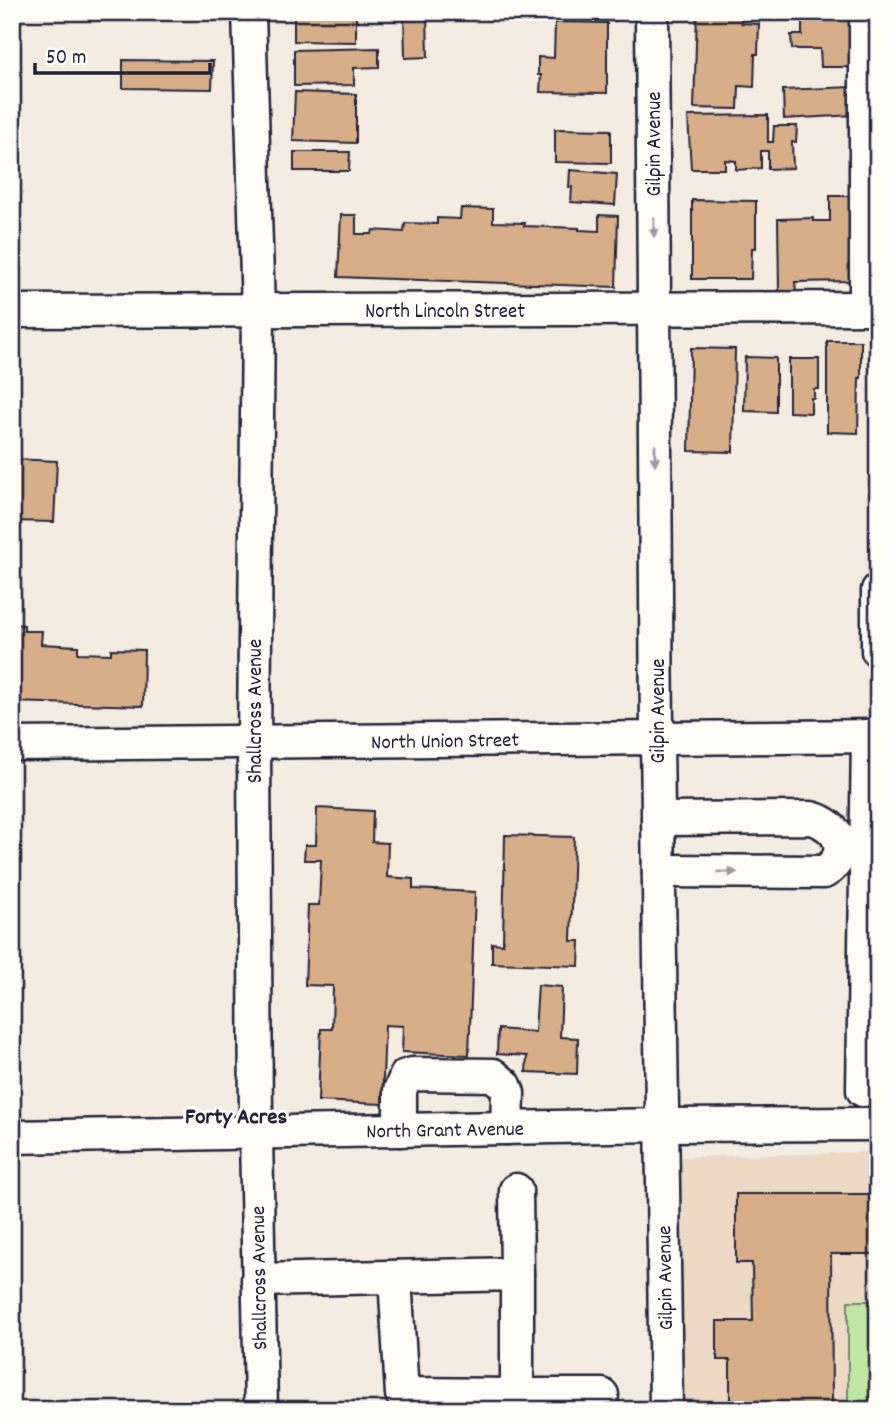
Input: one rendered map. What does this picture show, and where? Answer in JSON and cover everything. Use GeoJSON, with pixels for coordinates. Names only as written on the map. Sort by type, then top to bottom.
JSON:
{"type":"FeatureCollection","features":[{"type":"Feature","properties":{"kind":"street","name":"Shallcross Avenue"},"geometry":{"type":"LineString","coordinates":[[249,12],[258,311],[254,742],[261,1410]]}},
{"type":"Feature","properties":{"kind":"street","name":"Gilpin Avenue"},"geometry":{"type":"LineString","coordinates":[[653,12],[657,738],[666,1410]]}},
{"type":"Feature","properties":{"kind":"street"},"geometry":{"type":"LineString","coordinates":[[866,12],[872,308]]}},
{"type":"Feature","properties":{"kind":"street","name":"North Lincoln Street"},"geometry":{"type":"LineString","coordinates":[[12,311],[872,308]]}},
{"type":"Feature","properties":{"kind":"street"},"geometry":{"type":"LineString","coordinates":[[878,590],[878,651]]}},
{"type":"Feature","properties":{"kind":"street"},"geometry":{"type":"LineString","coordinates":[[863,1090],[873,736]]}},
{"type":"Feature","properties":{"kind":"street","name":"North Union Street"},"geometry":{"type":"LineString","coordinates":[[12,744],[873,736]]}},
{"type":"Feature","properties":{"kind":"street"},"geometry":{"type":"LineString","coordinates":[[658,819],[810,818],[821,820],[831,828],[841,843],[838,860],[824,872],[659,871]]}},
{"type":"Feature","properties":{"kind":"street"},"geometry":{"type":"LineString","coordinates":[[400,1130],[400,1090],[406,1076],[413,1074],[493,1075],[505,1085],[508,1093],[507,1128]]}},
{"type":"Feature","properties":{"kind":"street","name":"North Grant Avenue"},"geometry":{"type":"LineString","coordinates":[[12,1137],[662,1125],[878,1124]]}},
{"type":"Feature","properties":{"kind":"street"},"geometry":{"type":"LineString","coordinates":[[516,1189],[517,1395]]}},
{"type":"Feature","properties":{"kind":"street"},"geometry":{"type":"LineString","coordinates":[[258,1280],[517,1274]]}},
{"type":"Feature","properties":{"kind":"street"},"geometry":{"type":"LineString","coordinates":[[395,1277],[402,1394],[602,1395]]}},
{"type":"Feature","properties":{"kind":"shaded area"},"geometry":{"type":"Polygon","coordinates":[[[878,1152],[878,1410],[676,1410],[676,1157],[878,1152]]]}},
{"type":"Feature","properties":{"kind":"green space"},"geometry":{"type":"Polygon","coordinates":[[[848,1301],[878,1301],[878,1410],[848,1410],[848,1301]]]}},
{"type":"Feature","properties":{"kind":"building"},"geometry":{"type":"Polygon","coordinates":[[[294,12],[356,12],[356,42],[294,41],[294,12]]]}},
{"type":"Feature","properties":{"kind":"building"},"geometry":{"type":"Polygon","coordinates":[[[404,12],[427,12],[428,57],[405,58],[404,12]]]}},
{"type":"Feature","properties":{"kind":"building"},"geometry":{"type":"Polygon","coordinates":[[[577,12],[615,12],[615,21],[576,19],[577,12]]]}},
{"type":"Feature","properties":{"kind":"building"},"geometry":{"type":"Polygon","coordinates":[[[697,12],[741,12],[741,23],[759,24],[754,87],[739,86],[738,109],[694,108],[697,12]]]}},
{"type":"Feature","properties":{"kind":"building"},"geometry":{"type":"Polygon","coordinates":[[[808,12],[851,12],[852,67],[821,67],[820,49],[792,49],[791,35],[802,35],[802,20],[808,20],[808,12]]]}},
{"type":"Feature","properties":{"kind":"building"},"geometry":{"type":"Polygon","coordinates":[[[555,22],[607,23],[607,93],[540,92],[538,57],[554,58],[555,22]]]}},
{"type":"Feature","properties":{"kind":"building"},"geometry":{"type":"Polygon","coordinates":[[[379,48],[379,67],[354,68],[354,85],[294,86],[294,50],[379,48]]]}},
{"type":"Feature","properties":{"kind":"building"},"geometry":{"type":"Polygon","coordinates":[[[123,60],[213,61],[212,89],[123,88],[123,60]]]}},
{"type":"Feature","properties":{"kind":"building"},"geometry":{"type":"Polygon","coordinates":[[[852,87],[854,115],[784,119],[783,90],[852,87]]]}},
{"type":"Feature","properties":{"kind":"building"},"geometry":{"type":"Polygon","coordinates":[[[295,92],[356,94],[356,143],[293,141],[295,92]]]}},
{"type":"Feature","properties":{"kind":"building"},"geometry":{"type":"Polygon","coordinates":[[[768,115],[768,142],[773,142],[774,126],[797,126],[796,142],[792,142],[793,168],[768,169],[768,151],[761,151],[761,168],[736,170],[736,161],[725,160],[725,169],[691,169],[688,116],[768,115]]]}},
{"type":"Feature","properties":{"kind":"building"},"geometry":{"type":"Polygon","coordinates":[[[555,129],[611,130],[611,163],[555,162],[555,129]]]}},
{"type":"Feature","properties":{"kind":"building"},"geometry":{"type":"Polygon","coordinates":[[[294,152],[350,152],[349,171],[294,171],[294,152]]]}},
{"type":"Feature","properties":{"kind":"building"},"geometry":{"type":"Polygon","coordinates":[[[570,170],[617,174],[615,205],[571,202],[570,170]]]}},
{"type":"Feature","properties":{"kind":"building"},"geometry":{"type":"Polygon","coordinates":[[[830,196],[851,196],[852,281],[795,282],[796,292],[779,292],[778,219],[813,218],[813,221],[830,221],[830,196]]]}},
{"type":"Feature","properties":{"kind":"building"},"geometry":{"type":"Polygon","coordinates":[[[692,200],[756,201],[756,248],[752,248],[751,279],[692,279],[692,200]]]}},
{"type":"Feature","properties":{"kind":"building"},"geometry":{"type":"Polygon","coordinates":[[[461,208],[493,209],[493,222],[579,230],[599,231],[599,215],[618,216],[616,287],[338,277],[341,215],[356,215],[356,234],[372,234],[373,230],[404,232],[405,223],[437,224],[437,218],[460,219],[461,208]]]}},
{"type":"Feature","properties":{"kind":"building"},"geometry":{"type":"Polygon","coordinates":[[[827,341],[861,341],[858,433],[827,432],[827,341]]]}},
{"type":"Feature","properties":{"kind":"building"},"geometry":{"type":"Polygon","coordinates":[[[691,348],[735,349],[733,452],[689,451],[691,348]]]}},
{"type":"Feature","properties":{"kind":"building"},"geometry":{"type":"Polygon","coordinates":[[[745,357],[776,358],[776,412],[744,411],[745,357]]]}},
{"type":"Feature","properties":{"kind":"building"},"geometry":{"type":"Polygon","coordinates":[[[789,359],[819,359],[819,389],[814,389],[814,398],[811,398],[811,413],[789,412],[789,359]]]}},
{"type":"Feature","properties":{"kind":"building"},"geometry":{"type":"Polygon","coordinates":[[[12,459],[57,461],[54,522],[12,521],[12,459]]]}},
{"type":"Feature","properties":{"kind":"building"},"geometry":{"type":"Polygon","coordinates":[[[12,624],[24,625],[24,631],[42,631],[41,644],[78,646],[78,653],[111,654],[111,649],[144,650],[143,706],[12,702],[12,624]]]}},
{"type":"Feature","properties":{"kind":"building"},"geometry":{"type":"Polygon","coordinates":[[[317,808],[373,811],[372,842],[388,843],[387,877],[413,879],[413,889],[475,892],[469,1055],[402,1052],[403,1026],[385,1025],[382,1104],[318,1101],[321,1029],[332,1029],[333,986],[305,985],[308,905],[319,905],[321,860],[304,860],[305,845],[316,845],[317,808]]]}},
{"type":"Feature","properties":{"kind":"building"},"geometry":{"type":"Polygon","coordinates":[[[505,835],[574,837],[571,941],[580,941],[579,966],[492,963],[492,943],[503,944],[505,835]]]}},
{"type":"Feature","properties":{"kind":"building"},"geometry":{"type":"Polygon","coordinates":[[[538,985],[562,987],[560,1037],[578,1038],[577,1074],[526,1072],[527,1056],[497,1054],[498,1029],[535,1032],[538,985]]]}},
{"type":"Feature","properties":{"kind":"building"},"geometry":{"type":"Polygon","coordinates":[[[736,1194],[878,1194],[878,1254],[831,1254],[832,1410],[740,1410],[740,1403],[730,1403],[730,1360],[717,1360],[717,1321],[753,1321],[752,1263],[736,1263],[736,1194]]]}},
{"type":"Feature","properties":{"kind":"district","name":"Forty Acres"},"geometry":{"type":"Point","coordinates":[236,1115]}}]}
